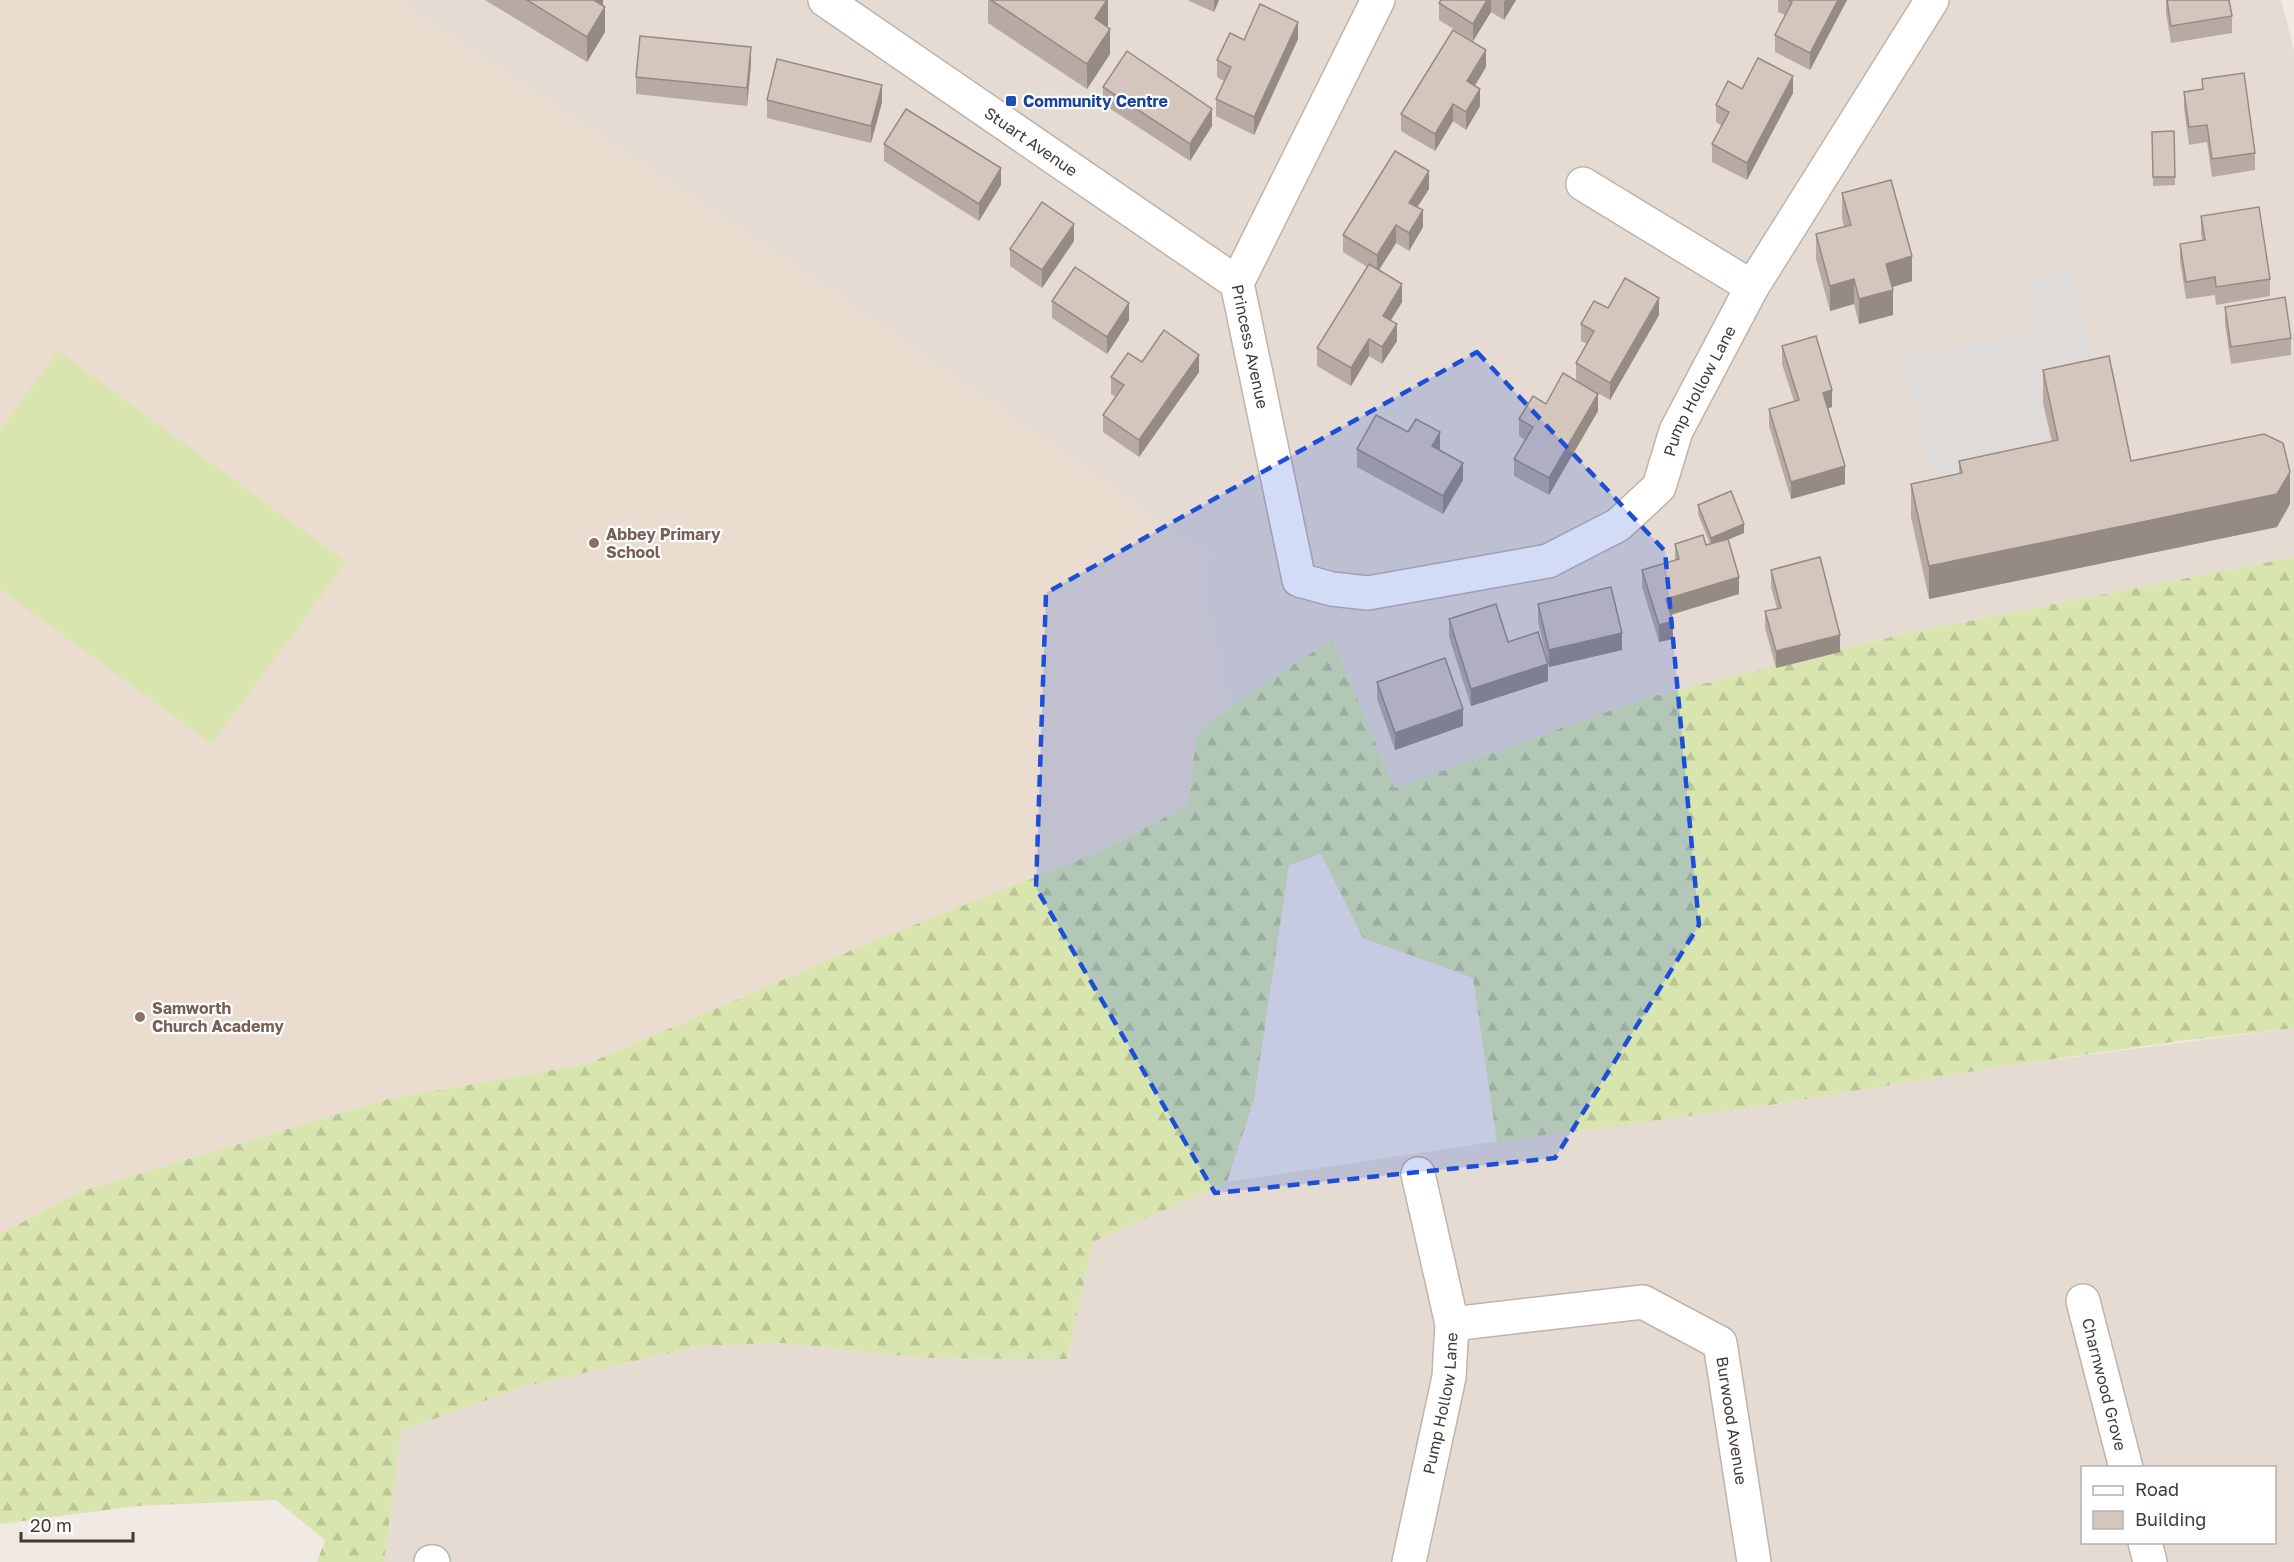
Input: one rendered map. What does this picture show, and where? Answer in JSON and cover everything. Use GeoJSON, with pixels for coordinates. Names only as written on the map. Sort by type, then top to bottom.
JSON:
{"type":"FeatureCollection","features":[{"type":"Feature","properties":{"kind":"street","name":"Stuart Avenue"},"geometry":{"type":"LineString","coordinates":[[825,0],[1238,283]]}},
{"type":"Feature","properties":{"kind":"street","name":"Princess Avenue"},"geometry":{"type":"LineString","coordinates":[[1332,589],[1299,580],[1238,283],[1378,0]]}},
{"type":"Feature","properties":{"kind":"street","name":"Pump Hollow Lane"},"geometry":{"type":"LineString","coordinates":[[1332,589],[1368,593],[1548,561],[1618,525],[1659,487],[1676,431],[1752,287],[1932,0]]}},
{"type":"Feature","properties":{"kind":"street"},"geometry":{"type":"LineString","coordinates":[[1583,184],[1752,287]]}},
{"type":"Feature","properties":{"kind":"street","name":"Pump Hollow Lane"},"geometry":{"type":"LineString","coordinates":[[1409,1562],[1449,1377],[1452,1324],[1418,1174]]}},
{"type":"Feature","properties":{"kind":"street","name":"Charnwood Grove"},"geometry":{"type":"LineString","coordinates":[[2083,1301],[2126,1466]]}},
{"type":"Feature","properties":{"kind":"street","name":"Burwood Avenue"},"geometry":{"type":"LineString","coordinates":[[1452,1324],[1643,1302],[1720,1343],[1754,1562]]}},
{"type":"Feature","properties":{"kind":"street"},"geometry":{"type":"LineString","coordinates":[[2146,1544],[2150,1562]]}},
{"type":"Feature","properties":{"kind":"highlighted area"},"geometry":{"type":"Polygon","coordinates":[[[1477,352],[1665,551],[1699,925],[1555,1158],[1215,1193],[1036,888],[1046,593],[1477,352]]]}},
{"type":"Feature","properties":{"kind":"shaded area","name":"Abbey Primary School"},"geometry":{"type":"Polygon","coordinates":[[[0,0],[394,0],[782,258],[1123,496],[1166,531],[1211,554],[1202,585],[1229,709],[1197,733],[1188,805],[1107,849],[866,944],[587,1064],[388,1099],[79,1192],[0,1234],[0,0]]]}},
{"type":"Feature","properties":{"kind":"shaded area"},"geometry":{"type":"Polygon","coordinates":[[[394,0],[2281,0],[2294,50],[2294,557],[1903,634],[1646,698],[1394,789],[1333,639],[1229,709],[1202,585],[1211,554],[1166,531],[1123,496],[782,258],[394,0]]]}},
{"type":"Feature","properties":{"kind":"shaded area"},"geometry":{"type":"Polygon","coordinates":[[[2071,269],[2091,356],[2103,352],[2109,389],[2058,473],[1941,510],[1903,357],[2037,332],[2027,280],[2071,269]]]}},
{"type":"Feature","properties":{"kind":"shaded area"},"geometry":{"type":"Polygon","coordinates":[[[2294,1028],[2294,1562],[384,1562],[401,1431],[520,1388],[699,1346],[781,1343],[922,1358],[1067,1359],[1093,1242],[1227,1182],[1559,1132],[1777,1104],[2018,1064],[2294,1028]]]}},
{"type":"Feature","properties":{"kind":"green space"},"geometry":{"type":"Polygon","coordinates":[[[58,351],[346,562],[212,744],[0,589],[0,430],[58,351]]]}},
{"type":"Feature","properties":{"kind":"green space"},"geometry":{"type":"Polygon","coordinates":[[[2294,557],[2294,1028],[2180,1041],[2018,1064],[1777,1104],[1497,1142],[1473,978],[1363,938],[1321,854],[1289,865],[1254,1099],[1227,1182],[1093,1242],[1067,1359],[922,1358],[781,1343],[699,1346],[520,1388],[401,1431],[384,1562],[317,1562],[325,1540],[276,1500],[136,1506],[0,1524],[0,1234],[79,1192],[388,1099],[587,1064],[866,944],[1106,849],[1188,805],[1197,733],[1263,684],[1333,639],[1394,788],[1646,698],[1903,634],[2294,557]]]}},
{"type":"Feature","properties":{"kind":"building"},"geometry":{"type":"Polygon","coordinates":[[[527,0],[594,0],[605,7],[587,37],[527,0]]]}},
{"type":"Feature","properties":{"kind":"building"},"geometry":{"type":"Polygon","coordinates":[[[991,0],[1107,0],[1095,18],[1110,29],[1087,64],[991,0]]]}},
{"type":"Feature","properties":{"kind":"building"},"geometry":{"type":"Polygon","coordinates":[[[1441,0],[1487,0],[1473,24],[1439,3],[1441,0]]]}},
{"type":"Feature","properties":{"kind":"building"},"geometry":{"type":"Polygon","coordinates":[[[1788,0],[1838,0],[1810,53],[1775,35],[1792,2],[1788,0]]]}},
{"type":"Feature","properties":{"kind":"building"},"geometry":{"type":"Polygon","coordinates":[[[2167,0],[2229,0],[2232,16],[2171,26],[2167,0]]]}},
{"type":"Feature","properties":{"kind":"building"},"geometry":{"type":"Polygon","coordinates":[[[1260,4],[1298,22],[1254,117],[1216,99],[1231,67],[1217,60],[1230,33],[1244,40],[1260,4]]]}},
{"type":"Feature","properties":{"kind":"building"},"geometry":{"type":"Polygon","coordinates":[[[1453,30],[1486,50],[1467,81],[1480,89],[1466,112],[1453,104],[1435,134],[1401,114],[1453,30]]]}},
{"type":"Feature","properties":{"kind":"building"},"geometry":{"type":"Polygon","coordinates":[[[640,36],[751,47],[747,88],[636,77],[640,36]]]}},
{"type":"Feature","properties":{"kind":"building"},"geometry":{"type":"Polygon","coordinates":[[[1127,51],[1212,109],[1190,144],[1103,87],[1127,51]]]}},
{"type":"Feature","properties":{"kind":"building"},"geometry":{"type":"Polygon","coordinates":[[[1758,58],[1793,76],[1747,163],[1712,144],[1729,112],[1716,105],[1728,81],[1742,89],[1758,58]]]}},
{"type":"Feature","properties":{"kind":"building"},"geometry":{"type":"Polygon","coordinates":[[[777,59],[882,85],[871,126],[767,100],[777,59]]]}},
{"type":"Feature","properties":{"kind":"building"},"geometry":{"type":"Polygon","coordinates":[[[2244,73],[2255,153],[2212,159],[2207,125],[2189,127],[2184,92],[2203,89],[2202,79],[2244,73]]]}},
{"type":"Feature","properties":{"kind":"building"},"geometry":{"type":"Polygon","coordinates":[[[906,109],[1001,168],[979,204],[884,144],[906,109]]]}},
{"type":"Feature","properties":{"kind":"building"},"geometry":{"type":"Polygon","coordinates":[[[2174,131],[2175,177],[2153,177],[2152,132],[2174,131]]]}},
{"type":"Feature","properties":{"kind":"building"},"geometry":{"type":"Polygon","coordinates":[[[1395,151],[1429,171],[1409,203],[1423,210],[1409,233],[1396,225],[1377,255],[1343,235],[1395,151]]]}},
{"type":"Feature","properties":{"kind":"building"},"geometry":{"type":"Polygon","coordinates":[[[1891,180],[1912,256],[1886,264],[1893,290],[1859,299],[1854,279],[1830,286],[1816,234],[1851,225],[1842,193],[1891,180]]]}},
{"type":"Feature","properties":{"kind":"building"},"geometry":{"type":"Polygon","coordinates":[[[1042,202],[1074,224],[1042,270],[1010,249],[1042,202]]]}},
{"type":"Feature","properties":{"kind":"building"},"geometry":{"type":"Polygon","coordinates":[[[2259,207],[2270,279],[2216,287],[2215,277],[2186,282],[2180,244],[2205,240],[2201,216],[2259,207]]]}},
{"type":"Feature","properties":{"kind":"building"},"geometry":{"type":"Polygon","coordinates":[[[1369,264],[1402,284],[1383,316],[1397,324],[1382,347],[1369,339],[1351,368],[1317,348],[1369,264]]]}},
{"type":"Feature","properties":{"kind":"building"},"geometry":{"type":"Polygon","coordinates":[[[1075,267],[1129,303],[1107,337],[1052,301],[1075,267]]]}},
{"type":"Feature","properties":{"kind":"building"},"geometry":{"type":"Polygon","coordinates":[[[1625,278],[1659,298],[1610,383],[1576,363],[1594,331],[1581,324],[1594,301],[1608,308],[1625,278]]]}},
{"type":"Feature","properties":{"kind":"building"},"geometry":{"type":"Polygon","coordinates":[[[2285,297],[2291,338],[2231,347],[2225,307],[2285,297]]]}},
{"type":"Feature","properties":{"kind":"building"},"geometry":{"type":"Polygon","coordinates":[[[1164,330],[1199,355],[1139,440],[1103,415],[1124,385],[1111,377],[1128,353],[1142,362],[1164,330]]]}},
{"type":"Feature","properties":{"kind":"building"},"geometry":{"type":"Polygon","coordinates":[[[1816,336],[1832,390],[1823,393],[1845,466],[1791,482],[1769,409],[1799,400],[1782,346],[1816,336]]]}},
{"type":"Feature","properties":{"kind":"building"},"geometry":{"type":"Polygon","coordinates":[[[2109,356],[2131,461],[2264,434],[2283,443],[2290,472],[2277,494],[1929,566],[1911,484],[1962,473],[1959,461],[2058,440],[2043,370],[2109,356]]]}},
{"type":"Feature","properties":{"kind":"building"},"geometry":{"type":"Polygon","coordinates":[[[1563,373],[1598,394],[1549,478],[1514,459],[1533,427],[1519,419],[1533,396],[1546,404],[1563,373]]]}},
{"type":"Feature","properties":{"kind":"building"},"geometry":{"type":"Polygon","coordinates":[[[1376,415],[1408,432],[1416,419],[1440,432],[1432,446],[1463,463],[1443,496],[1357,449],[1376,415]]]}},
{"type":"Feature","properties":{"kind":"building"},"geometry":{"type":"Polygon","coordinates":[[[1731,491],[1744,524],[1711,538],[1698,505],[1731,491]]]}},
{"type":"Feature","properties":{"kind":"building"},"geometry":{"type":"Polygon","coordinates":[[[1703,535],[1706,545],[1728,539],[1739,577],[1666,599],[1673,621],[1659,625],[1642,570],[1679,559],[1675,544],[1703,535]]]}},
{"type":"Feature","properties":{"kind":"building"},"geometry":{"type":"Polygon","coordinates":[[[1820,557],[1840,635],[1776,651],[1765,611],[1781,608],[1771,570],[1820,557]]]}},
{"type":"Feature","properties":{"kind":"building"},"geometry":{"type":"Polygon","coordinates":[[[1611,587],[1622,633],[1549,650],[1538,604],[1611,587]]]}},
{"type":"Feature","properties":{"kind":"building"},"geometry":{"type":"Polygon","coordinates":[[[1496,604],[1508,642],[1538,632],[1548,664],[1471,689],[1449,619],[1496,604]]]}},
{"type":"Feature","properties":{"kind":"building"},"geometry":{"type":"Polygon","coordinates":[[[1445,658],[1463,709],[1395,733],[1377,682],[1445,658]]]}},
{"type":"Feature","properties":{"kind":"place","name":"Community Centre"},"geometry":{"type":"Point","coordinates":[1011,101]}},
{"type":"Feature","properties":{"kind":"place","name":"Abbey Primary School"},"geometry":{"type":"Point","coordinates":[594,543]}},
{"type":"Feature","properties":{"kind":"place","name":"Samworth Church Academy"},"geometry":{"type":"Point","coordinates":[140,1017]}}]}
